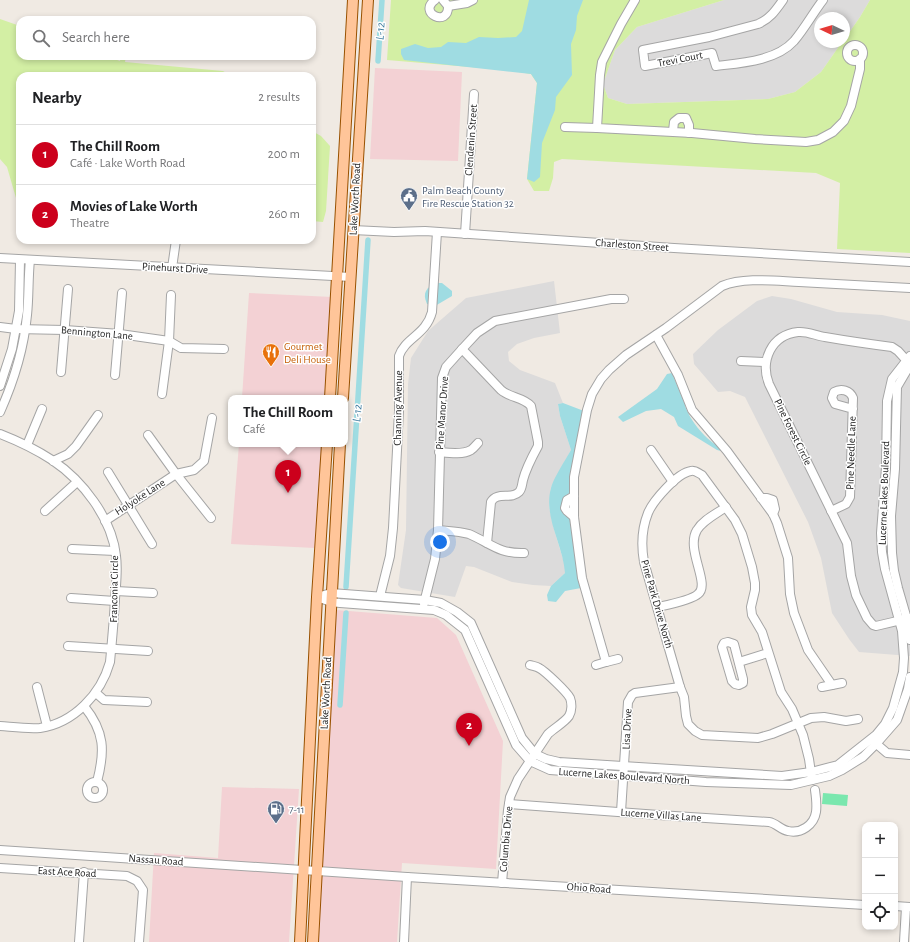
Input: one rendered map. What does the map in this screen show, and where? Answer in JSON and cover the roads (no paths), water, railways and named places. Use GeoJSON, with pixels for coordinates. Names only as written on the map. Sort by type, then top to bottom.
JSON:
{"type":"FeatureCollection","features":[{"type":"Feature","properties":{"kind":"main road","name":"Lake Worth Road"},"geometry":{"type":"LineString","coordinates":[[330,395],[353,0]]}},
{"type":"Feature","properties":{"kind":"main road","name":"Lake Worth Road"},"geometry":{"type":"LineString","coordinates":[[343,395],[368,0]]}},
{"type":"Feature","properties":{"kind":"main road"},"geometry":{"type":"LineString","coordinates":[[330,386],[338,395]]}},
{"type":"Feature","properties":{"kind":"main road","name":"Lake Worth Road"},"geometry":{"type":"LineString","coordinates":[[313,942],[311,870],[315,634],[327,447]]}},
{"type":"Feature","properties":{"kind":"main road","name":"Lake Worth Road"},"geometry":{"type":"LineString","coordinates":[[300,942],[311,870],[326,713],[340,447]]}},
{"type":"Feature","properties":{"kind":"main road"},"geometry":{"type":"LineString","coordinates":[[315,634],[318,672],[317,704],[326,713]]}},
{"type":"Feature","properties":{"kind":"street"},"geometry":{"type":"LineString","coordinates":[[435,0],[430,4],[429,10],[434,17],[440,18],[446,15],[448,9],[445,3],[467,3],[473,0]]}},
{"type":"Feature","properties":{"kind":"street"},"geometry":{"type":"LineString","coordinates":[[597,128],[602,62],[635,0]]}},
{"type":"Feature","properties":{"kind":"street","name":"Trevi Court"},"geometry":{"type":"LineString","coordinates":[[783,0],[774,13],[765,21],[758,24],[709,37],[643,50],[644,66],[712,53],[716,66],[772,56],[794,41],[823,0]]}},
{"type":"Feature","properties":{"kind":"street"},"geometry":{"type":"LineString","coordinates":[[565,127],[673,131],[755,139],[806,142],[818,140],[834,132],[844,121],[851,106],[860,69],[860,59]]}},
{"type":"Feature","properties":{"kind":"street","name":"Clendenin Street"},"geometry":{"type":"LineString","coordinates":[[465,234],[474,94]]}},
{"type":"Feature","properties":{"kind":"street"},"geometry":{"type":"LineString","coordinates":[[673,131],[674,122],[679,118],[686,118],[689,125],[689,132]]}},
{"type":"Feature","properties":{"kind":"street","name":"Charleston Street"},"geometry":{"type":"LineString","coordinates":[[353,230],[437,232],[910,262]]}},
{"type":"Feature","properties":{"kind":"street","name":"Channing Avenue"},"geometry":{"type":"LineString","coordinates":[[380,596],[390,556],[393,528],[399,411],[399,356],[406,345],[424,328],[430,320],[432,312],[437,232]]}},
{"type":"Feature","properties":{"kind":"street"},"geometry":{"type":"LineString","coordinates":[[172,268],[175,244]]}},
{"type":"Feature","properties":{"kind":"street","name":"Pinehurst Drive"},"geometry":{"type":"LineString","coordinates":[[0,258],[351,277]]}},
{"type":"Feature","properties":{"kind":"street"},"geometry":{"type":"LineString","coordinates":[[0,386],[12,349],[19,311],[20,260]]}},
{"type":"Feature","properties":{"kind":"street"},"geometry":{"type":"LineString","coordinates":[[0,412],[13,380],[25,328],[30,260]]}},
{"type":"Feature","properties":{"kind":"street"},"geometry":{"type":"LineString","coordinates":[[606,662],[582,578],[574,517],[574,477],[587,410],[592,394],[608,370],[626,355],[656,335],[722,286],[729,283],[739,281],[779,281],[910,288]]}},
{"type":"Feature","properties":{"kind":"street"},"geometry":{"type":"LineString","coordinates":[[62,372],[68,289]]}},
{"type":"Feature","properties":{"kind":"street"},"geometry":{"type":"LineString","coordinates":[[115,375],[120,334],[122,293]]}},
{"type":"Feature","properties":{"kind":"street"},"geometry":{"type":"LineString","coordinates":[[162,394],[169,340],[171,296]]}},
{"type":"Feature","properties":{"kind":"street","name":"Pine Manor Drive"},"geometry":{"type":"LineString","coordinates":[[423,608],[435,559],[438,530],[442,378],[446,367],[477,333],[495,321],[611,299],[624,299]]}},
{"type":"Feature","properties":{"kind":"street","name":"Bennington Lane"},"geometry":{"type":"LineString","coordinates":[[0,327],[120,334],[169,340],[181,348],[224,349]]}},
{"type":"Feature","properties":{"kind":"street"},"geometry":{"type":"LineString","coordinates":[[741,361],[766,362],[770,351],[777,341],[788,334],[800,332],[892,346],[909,361]]}},
{"type":"Feature","properties":{"kind":"street"},"geometry":{"type":"LineString","coordinates":[[656,335],[678,375],[692,410],[727,451],[773,514],[788,558],[790,594],[796,619],[808,650],[832,685]]}},
{"type":"Feature","properties":{"kind":"street"},"geometry":{"type":"LineString","coordinates":[[462,350],[501,390],[507,394],[522,399],[531,406],[538,442],[538,446],[525,472],[519,492],[516,494],[499,496],[491,502],[487,543]]}},
{"type":"Feature","properties":{"kind":"street","name":"Lucerne Lakes Boulevard"},"geometry":{"type":"LineString","coordinates":[[909,361],[892,379],[887,401],[886,468],[881,533],[882,552],[886,575],[905,619],[910,640]]}},
{"type":"Feature","properties":{"kind":"street","name":"Pine Forest Circle"},"geometry":{"type":"LineString","coordinates":[[766,362],[766,372],[769,384],[847,543],[851,576],[856,595],[867,618],[876,626],[905,619]]}},
{"type":"Feature","properties":{"kind":"street","name":"Pine Needle Lane"},"geometry":{"type":"LineString","coordinates":[[831,511],[846,504],[850,497],[853,408]]}},
{"type":"Feature","properties":{"kind":"street"},"geometry":{"type":"LineString","coordinates":[[27,445],[42,409]]}},
{"type":"Feature","properties":{"kind":"street"},"geometry":{"type":"LineString","coordinates":[[53,461],[68,454],[76,446],[98,415]]}},
{"type":"Feature","properties":{"kind":"street","name":"Holyoke Lane"},"geometry":{"type":"LineString","coordinates":[[104,521],[176,474],[194,470],[204,461],[212,418]]}},
{"type":"Feature","properties":{"kind":"street","name":"Franconia Circle"},"geometry":{"type":"LineString","coordinates":[[0,434],[27,445],[53,461],[77,482],[92,499],[111,535],[117,567],[113,631],[108,670],[96,693],[84,706],[65,719],[47,726],[32,728],[0,726]]}},
{"type":"Feature","properties":{"kind":"street"},"geometry":{"type":"LineString","coordinates":[[148,435],[176,474],[211,518]]}},
{"type":"Feature","properties":{"kind":"street"},"geometry":{"type":"LineString","coordinates":[[439,452],[451,453],[471,450],[478,443]]}},
{"type":"Feature","properties":{"kind":"street"},"geometry":{"type":"LineString","coordinates":[[651,450],[673,482]]}},
{"type":"Feature","properties":{"kind":"street","name":"Pine Park Drive North"},"geometry":{"type":"LineString","coordinates":[[726,507],[702,475],[693,471],[686,472],[664,489],[649,511],[642,537],[643,557],[684,697],[688,724],[702,735],[758,738],[772,734],[811,718],[824,717],[846,721],[858,719]]}},
{"type":"Feature","properties":{"kind":"street"},"geometry":{"type":"LineString","coordinates":[[108,472],[129,504],[152,544]]}},
{"type":"Feature","properties":{"kind":"street"},"geometry":{"type":"LineString","coordinates":[[45,510],[77,482]]}},
{"type":"Feature","properties":{"kind":"street"},"geometry":{"type":"LineString","coordinates":[[658,607],[694,597],[700,593],[703,586],[694,551],[693,538],[696,530],[702,524],[726,507],[739,527],[752,568],[755,590],[751,607],[752,615],[762,632],[780,689],[792,709],[803,735],[810,759],[811,776]]}},
{"type":"Feature","properties":{"kind":"street"},"geometry":{"type":"LineString","coordinates":[[438,530],[467,534],[487,543],[494,548],[514,553],[524,553]]}},
{"type":"Feature","properties":{"kind":"street"},"geometry":{"type":"LineString","coordinates":[[72,549],[115,551]]}},
{"type":"Feature","properties":{"kind":"street"},"geometry":{"type":"LineString","coordinates":[[116,591],[153,593]]}},
{"type":"Feature","properties":{"kind":"street","name":"Lucerne Lakes Boulevard North"},"geometry":{"type":"LineString","coordinates":[[317,597],[380,596],[425,600],[441,603],[457,612],[471,624],[522,738],[534,754],[559,762],[625,771]]}},
{"type":"Feature","properties":{"kind":"street","name":"Lucerne Lakes Boulevard North"},"geometry":{"type":"LineString","coordinates":[[331,597],[423,608],[434,610],[446,615],[464,630],[516,745],[530,761],[550,770],[811,776],[838,765],[873,742]]}},
{"type":"Feature","properties":{"kind":"street"},"geometry":{"type":"LineString","coordinates":[[71,598],[115,600]]}},
{"type":"Feature","properties":{"kind":"street","name":"Lucerne Lakes Boulevard"},"geometry":{"type":"LineString","coordinates":[[905,619],[902,631],[904,658],[903,672],[906,688]]}},
{"type":"Feature","properties":{"kind":"street"},"geometry":{"type":"LineString","coordinates":[[728,642],[734,644],[739,662],[744,679],[743,683],[739,685],[732,681],[722,647],[724,643],[728,642]]}},
{"type":"Feature","properties":{"kind":"street"},"geometry":{"type":"LineString","coordinates":[[68,646],[148,651]]}},
{"type":"Feature","properties":{"kind":"street"},"geometry":{"type":"LineString","coordinates":[[739,662],[768,653]]}},
{"type":"Feature","properties":{"kind":"street"},"geometry":{"type":"LineString","coordinates":[[596,665],[618,659]]}},
{"type":"Feature","properties":{"kind":"street","name":"Columbia Drive"},"geometry":{"type":"LineString","coordinates":[[502,883],[509,804],[518,779],[548,734],[566,720],[569,715],[571,704],[570,697],[565,691],[540,668],[530,665]]}},
{"type":"Feature","properties":{"kind":"street","name":"Lucerne Lakes Boulevard"},"geometry":{"type":"LineString","coordinates":[[873,742],[906,688],[910,676]]}},
{"type":"Feature","properties":{"kind":"street"},"geometry":{"type":"LineString","coordinates":[[822,687],[842,683]]}},
{"type":"Feature","properties":{"kind":"street"},"geometry":{"type":"LineString","coordinates":[[37,687],[47,726]]}},
{"type":"Feature","properties":{"kind":"street","name":"Lisa Drive"},"geometry":{"type":"LineString","coordinates":[[621,812],[625,771],[628,702],[635,693],[680,687]]}},
{"type":"Feature","properties":{"kind":"street"},"geometry":{"type":"LineString","coordinates":[[96,693],[104,700],[146,702]]}},
{"type":"Feature","properties":{"kind":"street"},"geometry":{"type":"LineString","coordinates":[[84,706],[94,721],[102,742],[103,756],[97,782]]}},
{"type":"Feature","properties":{"kind":"street"},"geometry":{"type":"LineString","coordinates":[[873,742],[883,751],[890,754],[910,755]]}},
{"type":"Feature","properties":{"kind":"street","name":"Lucerne Villas Lane"},"geometry":{"type":"LineString","coordinates":[[509,804],[769,822],[784,830],[792,832],[799,831],[810,824],[814,818],[816,810],[815,790]]}},
{"type":"Feature","properties":{"kind":"street","name":"Nassau Road"},"geometry":{"type":"LineString","coordinates":[[0,850],[311,870]]}},
{"type":"Feature","properties":{"kind":"street","name":"East Ace Road"},"geometry":{"type":"LineString","coordinates":[[0,868],[84,872],[134,878],[143,890],[139,942]]}},
{"type":"Feature","properties":{"kind":"street","name":"Ohio Road"},"geometry":{"type":"LineString","coordinates":[[311,870],[862,905]]}},
{"type":"Feature","properties":{"kind":"street"},"geometry":{"type":"LineString","coordinates":[[79,942],[84,872]]}},
{"type":"Feature","properties":{"kind":"street"},"geometry":{"type":"LineString","coordinates":[[404,942],[407,877]]}},
{"type":"Feature","properties":{"kind":"street"},"geometry":{"type":"LineString","coordinates":[[898,906],[908,907],[904,942]]}},
{"type":"Feature","properties":{"kind":"water"},"geometry":{"type":"Polygon","coordinates":[[[529,0],[583,0],[577,16],[576,30],[571,44],[572,75],[556,97],[555,110],[542,143],[540,177],[534,182],[527,179],[537,83],[531,74],[404,60],[401,54],[401,49],[415,44],[428,48],[441,47],[448,42],[466,43],[479,37],[516,37],[522,31],[529,0]]]}},
{"type":"Feature","properties":{"kind":"water"},"geometry":{"type":"Polygon","coordinates":[[[437,283],[442,283],[452,291],[452,296],[435,306],[427,304],[425,297],[426,291],[430,286],[437,283]]]}},
{"type":"Feature","properties":{"kind":"water"},"geometry":{"type":"Polygon","coordinates":[[[672,373],[684,402],[688,405],[685,406],[691,418],[700,430],[715,445],[721,448],[721,451],[678,426],[674,417],[661,409],[646,411],[623,422],[618,417],[657,389],[667,374],[672,373]]]}},
{"type":"Feature","properties":{"kind":"water"},"geometry":{"type":"Polygon","coordinates":[[[563,403],[584,411],[571,472],[570,492],[567,496],[569,517],[572,522],[577,570],[581,588],[565,591],[556,602],[548,601],[547,595],[551,586],[565,573],[561,552],[551,520],[549,499],[554,480],[571,450],[560,416],[558,404],[563,403]]]}},
{"type":"Feature","properties":{"kind":"waterway","name":"L-12"},"geometry":{"type":"LineString","coordinates":[[378,61],[382,0]]}},
{"type":"Feature","properties":{"kind":"waterway","name":"L-12"},"geometry":{"type":"LineString","coordinates":[[346,587],[368,240]]}},
{"type":"Feature","properties":{"kind":"waterway","name":"L-12"},"geometry":{"type":"LineString","coordinates":[[340,705],[346,613]]}},
{"type":"Feature","properties":{"kind":"place","name":"Palm Beach County Fire Rescue Station 32"},"geometry":{"type":"Point","coordinates":[409,211]}},
{"type":"Feature","properties":{"kind":"place","name":"Gourmet Deli House"},"geometry":{"type":"Point","coordinates":[271,367]}},
{"type":"Feature","properties":{"kind":"place","name":"The Chill Room"},"geometry":{"type":"Point","coordinates":[288,493]}},
{"type":"Feature","properties":{"kind":"place","name":"Movies of Lake Worth"},"geometry":{"type":"Point","coordinates":[469,746]}},
{"type":"Feature","properties":{"kind":"place","name":"7-11"},"geometry":{"type":"Point","coordinates":[276,824]}}]}
